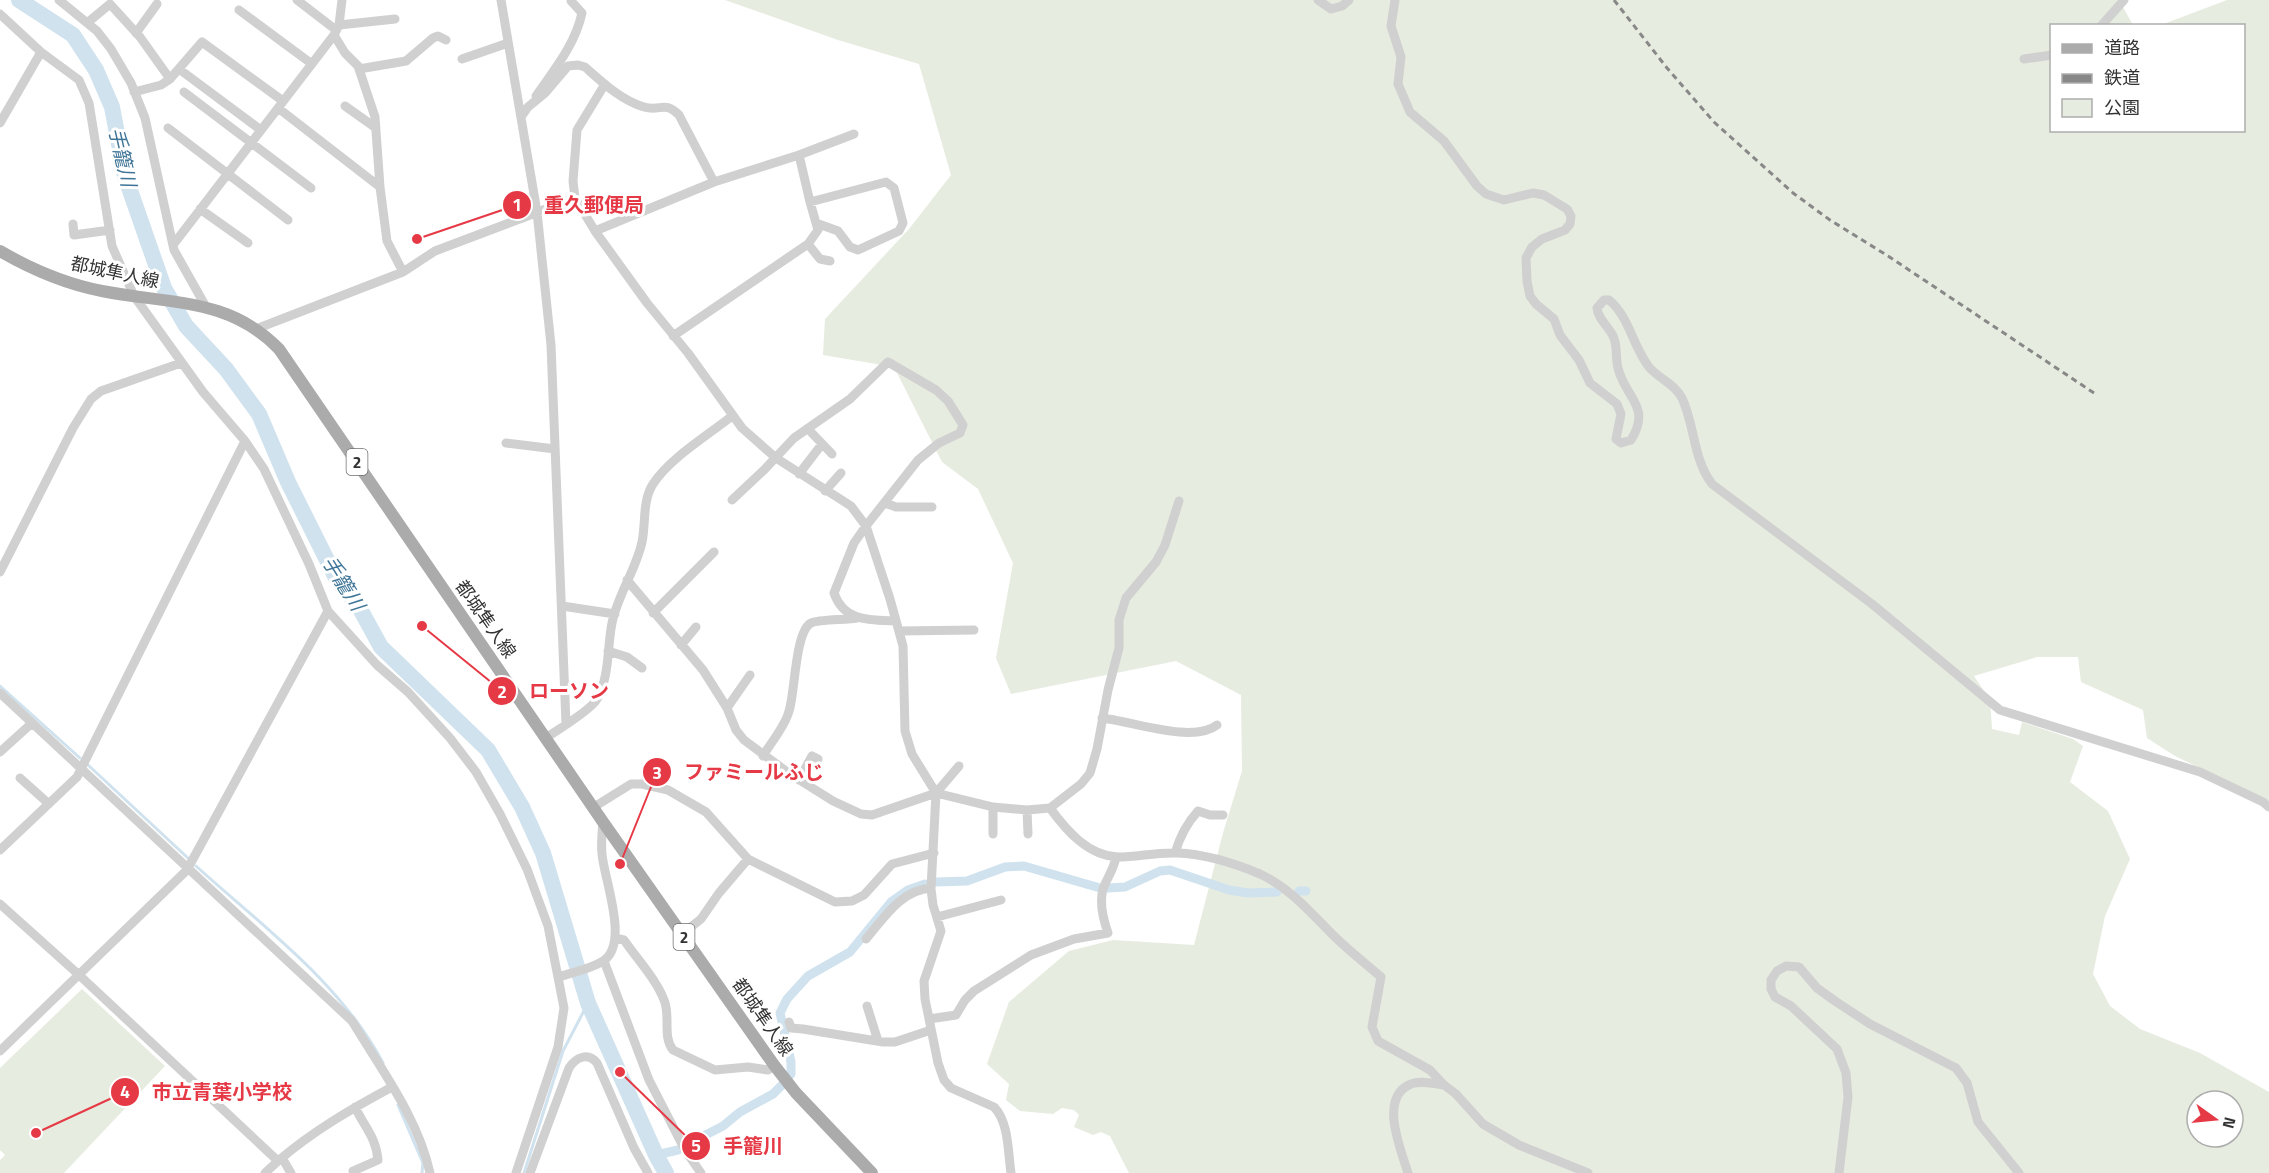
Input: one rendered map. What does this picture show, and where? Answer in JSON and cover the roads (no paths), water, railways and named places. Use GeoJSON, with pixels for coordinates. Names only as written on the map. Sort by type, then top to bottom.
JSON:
{"type":"FeatureCollection","features":[{"type":"Feature","properties":{"kind":"main road","name":"都城隼人線"},"geometry":{"type":"LineString","coordinates":[[1,252],[37,270],[67,281],[100,290],[204,307],[238,318],[256,329],[279,349],[547,737],[603,822],[775,1066],[872,1173]]}},
{"type":"Feature","properties":{"kind":"street"},"geometry":{"type":"LineString","coordinates":[[59,0],[97,31],[111,49],[134,92],[145,118],[173,245],[204,307]]}},
{"type":"Feature","properties":{"kind":"street"},"geometry":{"type":"LineString","coordinates":[[297,0],[337,30],[359,69],[375,117],[387,241],[403,272]]}},
{"type":"Feature","properties":{"kind":"street"},"geometry":{"type":"LineString","coordinates":[[173,245],[337,30],[342,0]]}},
{"type":"Feature","properties":{"kind":"street"},"geometry":{"type":"LineString","coordinates":[[501,0],[537,212],[550,345],[566,724]]}},
{"type":"Feature","properties":{"kind":"street"},"geometry":{"type":"LineString","coordinates":[[1318,0],[1331,9],[1342,6],[1349,0]]}},
{"type":"Feature","properties":{"kind":"street"},"geometry":{"type":"LineString","coordinates":[[1395,0],[1391,26],[1401,57],[1398,84],[1410,112],[1444,141],[1477,186],[1486,194],[1504,200],[1512,200],[1533,193],[1544,195],[1567,209],[1571,216],[1570,224],[1565,230],[1542,239],[1532,248],[1526,258],[1525,267],[1530,296],[1554,319],[1560,335],[1579,360],[1590,382],[1617,404],[1621,414],[1617,439],[1621,443],[1631,440],[1638,427],[1640,414],[1618,370],[1613,337],[1597,313],[1597,308],[1604,300],[1609,300],[1615,305],[1647,365],[1677,391],[1686,410],[1701,465],[1712,484],[1872,604],[2000,710],[2200,772],[2269,807]]}},
{"type":"Feature","properties":{"kind":"street"},"geometry":{"type":"LineString","coordinates":[[2103,24],[2124,0]]}},
{"type":"Feature","properties":{"kind":"street"},"geometry":{"type":"LineString","coordinates":[[521,117],[568,50],[579,26],[582,13],[571,1]]}},
{"type":"Feature","properties":{"kind":"street"},"geometry":{"type":"LineString","coordinates":[[87,23],[110,4],[136,33],[170,79]]}},
{"type":"Feature","properties":{"kind":"street"},"geometry":{"type":"LineString","coordinates":[[136,33],[158,4]]}},
{"type":"Feature","properties":{"kind":"street"},"geometry":{"type":"LineString","coordinates":[[239,10],[312,64]]}},
{"type":"Feature","properties":{"kind":"street"},"geometry":{"type":"LineString","coordinates":[[0,14],[41,52],[79,80],[89,103],[112,246],[134,296],[181,363],[245,441],[264,469],[309,564],[328,611],[450,738],[476,772],[500,814],[526,869],[548,926],[564,1008],[558,1047],[516,1173]]}},
{"type":"Feature","properties":{"kind":"street"},"geometry":{"type":"LineString","coordinates":[[337,30],[395,18]]}},
{"type":"Feature","properties":{"kind":"street"},"geometry":{"type":"LineString","coordinates":[[359,69],[406,61],[433,38],[438,36],[446,40]]}},
{"type":"Feature","properties":{"kind":"street"},"geometry":{"type":"LineString","coordinates":[[134,92],[161,85],[170,79],[202,42],[380,187]]}},
{"type":"Feature","properties":{"kind":"street"},"geometry":{"type":"LineString","coordinates":[[462,58],[508,43]]}},
{"type":"Feature","properties":{"kind":"street"},"geometry":{"type":"LineString","coordinates":[[0,123],[41,52]]}},
{"type":"Feature","properties":{"kind":"street"},"geometry":{"type":"LineString","coordinates":[[2024,58],[2050,55]]}},
{"type":"Feature","properties":{"kind":"street"},"geometry":{"type":"LineString","coordinates":[[528,107],[545,93],[568,66],[585,67],[622,96],[643,107],[672,108],[679,115],[714,182]]}},
{"type":"Feature","properties":{"kind":"street"},"geometry":{"type":"LineString","coordinates":[[178,69],[261,130]]}},
{"type":"Feature","properties":{"kind":"street"},"geometry":{"type":"LineString","coordinates":[[605,84],[577,130],[573,181],[575,198],[595,231],[688,353],[732,416],[754,442],[799,474],[851,506],[866,526],[903,646],[905,731],[912,754],[936,794],[931,888],[940,935],[924,981],[938,1063],[947,1085],[960,1094],[994,1107],[999,1113],[1005,1133],[1011,1173]]}},
{"type":"Feature","properties":{"kind":"street"},"geometry":{"type":"LineString","coordinates":[[184,92],[311,188]]}},
{"type":"Feature","properties":{"kind":"street"},"geometry":{"type":"LineString","coordinates":[[345,106],[376,128]]}},
{"type":"Feature","properties":{"kind":"street"},"geometry":{"type":"LineString","coordinates":[[168,128],[288,220]]}},
{"type":"Feature","properties":{"kind":"street"},"geometry":{"type":"LineString","coordinates":[[595,231],[714,182],[799,155],[854,134]]}},
{"type":"Feature","properties":{"kind":"street"},"geometry":{"type":"LineString","coordinates":[[673,336],[808,244],[818,230],[799,155]]}},
{"type":"Feature","properties":{"kind":"street"},"geometry":{"type":"LineString","coordinates":[[810,202],[886,182],[894,188],[903,224],[899,231],[858,250],[850,247],[838,231],[816,223]]}},
{"type":"Feature","properties":{"kind":"street"},"geometry":{"type":"LineString","coordinates":[[256,329],[403,272],[435,251],[575,198]]}},
{"type":"Feature","properties":{"kind":"street"},"geometry":{"type":"LineString","coordinates":[[200,210],[248,243]]}},
{"type":"Feature","properties":{"kind":"street"},"geometry":{"type":"LineString","coordinates":[[72,224],[74,235],[110,230]]}},
{"type":"Feature","properties":{"kind":"street"},"geometry":{"type":"LineString","coordinates":[[808,244],[820,259],[830,261]]}},
{"type":"Feature","properties":{"kind":"street"},"geometry":{"type":"LineString","coordinates":[[732,500],[794,438],[850,399],[888,362],[936,390],[948,401],[963,425],[960,433],[939,442],[918,460],[854,543],[834,593],[838,604],[857,618]]}},
{"type":"Feature","properties":{"kind":"street"},"geometry":{"type":"LineString","coordinates":[[0,572],[73,428],[91,399],[101,391],[181,363]]}},
{"type":"Feature","properties":{"kind":"street"},"geometry":{"type":"LineString","coordinates":[[547,737],[597,700],[605,677],[615,614],[642,542],[646,503],[652,485],[669,465],[732,416]]}},
{"type":"Feature","properties":{"kind":"street"},"geometry":{"type":"LineString","coordinates":[[808,429],[832,454]]}},
{"type":"Feature","properties":{"kind":"street"},"geometry":{"type":"LineString","coordinates":[[0,850],[76,777],[81,769],[245,441]]}},
{"type":"Feature","properties":{"kind":"street"},"geometry":{"type":"LineString","coordinates":[[506,443],[555,449]]}},
{"type":"Feature","properties":{"kind":"street"},"geometry":{"type":"LineString","coordinates":[[799,474],[822,444]]}},
{"type":"Feature","properties":{"kind":"street"},"geometry":{"type":"LineString","coordinates":[[825,491],[841,473]]}},
{"type":"Feature","properties":{"kind":"street"},"geometry":{"type":"LineString","coordinates":[[627,580],[703,670],[728,708],[737,733],[763,756],[833,801],[866,816],[936,794],[993,807],[1027,810],[1050,808],[1081,784],[1090,773],[1119,648],[1119,620],[1126,598],[1156,562],[1165,545],[1179,501]]}},
{"type":"Feature","properties":{"kind":"street"},"geometry":{"type":"LineString","coordinates":[[885,503],[896,507],[932,507]]}},
{"type":"Feature","properties":{"kind":"street"},"geometry":{"type":"LineString","coordinates":[[653,613],[714,552]]}},
{"type":"Feature","properties":{"kind":"street"},"geometry":{"type":"LineString","coordinates":[[562,606],[615,614]]}},
{"type":"Feature","properties":{"kind":"street"},"geometry":{"type":"LineString","coordinates":[[0,1051],[188,870],[328,611]]}},
{"type":"Feature","properties":{"kind":"street"},"geometry":{"type":"LineString","coordinates":[[763,756],[789,711],[795,668],[804,629],[809,623],[857,618],[898,626],[974,630]]}},
{"type":"Feature","properties":{"kind":"street"},"geometry":{"type":"LineString","coordinates":[[681,645],[696,627]]}},
{"type":"Feature","properties":{"kind":"street"},"geometry":{"type":"LineString","coordinates":[[608,651],[627,657],[642,668]]}},
{"type":"Feature","properties":{"kind":"street"},"geometry":{"type":"LineString","coordinates":[[728,708],[750,675]]}},
{"type":"Feature","properties":{"kind":"street"},"geometry":{"type":"LineString","coordinates":[[0,693],[352,1021],[417,1134],[427,1156],[430,1173]]}},
{"type":"Feature","properties":{"kind":"street"},"geometry":{"type":"LineString","coordinates":[[1102,718],[1193,733],[1211,729],[1217,725]]}},
{"type":"Feature","properties":{"kind":"street"},"geometry":{"type":"LineString","coordinates":[[0,752],[32,723]]}},
{"type":"Feature","properties":{"kind":"street"},"geometry":{"type":"LineString","coordinates":[[799,780],[812,756],[818,759]]}},
{"type":"Feature","properties":{"kind":"street"},"geometry":{"type":"LineString","coordinates":[[936,794],[960,766]]}},
{"type":"Feature","properties":{"kind":"street"},"geometry":{"type":"LineString","coordinates":[[20,778],[49,804]]}},
{"type":"Feature","properties":{"kind":"street"},"geometry":{"type":"LineString","coordinates":[[594,807],[629,785],[642,784],[658,787],[676,794],[703,811],[748,858],[821,897],[841,902],[864,895],[892,864],[934,854]]}},
{"type":"Feature","properties":{"kind":"street"},"geometry":{"type":"LineString","coordinates":[[993,807],[993,834]]}},
{"type":"Feature","properties":{"kind":"street"},"geometry":{"type":"LineString","coordinates":[[1050,808],[1073,837],[1090,847],[1116,857],[1175,853],[1207,856],[1260,874],[1277,883],[1314,914],[1347,949],[1381,977],[1372,1027],[1378,1041],[1430,1070],[1483,1124],[1518,1145],[1588,1173]]}},
{"type":"Feature","properties":{"kind":"street"},"geometry":{"type":"LineString","coordinates":[[1027,810],[1028,834]]}},
{"type":"Feature","properties":{"kind":"street"},"geometry":{"type":"LineString","coordinates":[[1175,853],[1179,838],[1187,823],[1198,811],[1210,815],[1222,815]]}},
{"type":"Feature","properties":{"kind":"street"},"geometry":{"type":"LineString","coordinates":[[559,978],[604,961],[614,945],[610,891],[602,852],[603,822]]}},
{"type":"Feature","properties":{"kind":"street"},"geometry":{"type":"LineString","coordinates":[[929,1019],[956,1015],[974,991],[1031,955],[1074,939],[1108,933],[1103,918],[1102,895],[1116,857]]}},
{"type":"Feature","properties":{"kind":"street"},"geometry":{"type":"LineString","coordinates":[[682,934],[701,919],[748,858]]}},
{"type":"Feature","properties":{"kind":"street"},"geometry":{"type":"LineString","coordinates":[[866,939],[886,914],[904,897],[917,890],[931,888]]}},
{"type":"Feature","properties":{"kind":"street"},"geometry":{"type":"LineString","coordinates":[[937,917],[1001,900]]}},
{"type":"Feature","properties":{"kind":"street"},"geometry":{"type":"LineString","coordinates":[[0,904],[280,1160],[291,1173]]}},
{"type":"Feature","properties":{"kind":"street"},"geometry":{"type":"LineString","coordinates":[[615,938],[624,940],[660,992],[668,1011],[667,1037],[673,1050],[719,1071],[748,1067],[768,1070],[775,1066]]}},
{"type":"Feature","properties":{"kind":"street"},"geometry":{"type":"LineString","coordinates":[[604,961],[649,1080],[685,1150],[701,1173]]}},
{"type":"Feature","properties":{"kind":"street"},"geometry":{"type":"LineString","coordinates":[[1839,1173],[1848,1097],[1846,1073],[1837,1050],[1791,1006],[1776,997],[1771,988],[1771,980],[1776,970],[1786,966],[1799,967],[1826,994],[1870,1024],[1956,1068],[1967,1083],[1978,1122],[2019,1173]]}},
{"type":"Feature","properties":{"kind":"street"},"geometry":{"type":"LineString","coordinates":[[867,1006],[878,1041]]}},
{"type":"Feature","properties":{"kind":"street"},"geometry":{"type":"LineString","coordinates":[[789,1022],[791,1028],[796,1030],[895,1042],[931,1030]]}},
{"type":"Feature","properties":{"kind":"street"},"geometry":{"type":"LineString","coordinates":[[530,1173],[568,1068],[577,1059],[587,1057],[597,1063],[634,1148],[648,1173]]}},
{"type":"Feature","properties":{"kind":"street"},"geometry":{"type":"LineString","coordinates":[[1408,1173],[1393,1119],[1400,1092],[1411,1084],[1444,1085]]}},
{"type":"Feature","properties":{"kind":"street"},"geometry":{"type":"LineString","coordinates":[[265,1173],[301,1141],[392,1087]]}},
{"type":"Feature","properties":{"kind":"street"},"geometry":{"type":"LineString","coordinates":[[354,1173],[353,1171],[378,1160],[371,1132],[366,1129],[355,1107]]}},
{"type":"Feature","properties":{"kind":"waterway","name":"手籠川"},"geometry":{"type":"LineString","coordinates":[[19,0],[73,35],[96,70],[112,107],[125,176],[164,288],[186,326],[226,369],[259,414],[288,482],[335,576],[359,607],[381,647],[488,750],[522,807],[543,853],[588,1003],[666,1173]]}},
{"type":"Feature","properties":{"kind":"waterway"},"geometry":{"type":"LineString","coordinates":[[0,686],[80,758]]}},
{"type":"Feature","properties":{"kind":"waterway"},"geometry":{"type":"LineString","coordinates":[[87,764],[189,859]]}},
{"type":"Feature","properties":{"kind":"waterway"},"geometry":{"type":"LineString","coordinates":[[196,866],[323,981],[366,1034],[383,1063]]}},
{"type":"Feature","properties":{"kind":"waterway"},"geometry":{"type":"LineString","coordinates":[[936,882],[967,881],[1005,867],[1024,866],[1100,888]]}},
{"type":"Feature","properties":{"kind":"waterway"},"geometry":{"type":"LineString","coordinates":[[1108,888],[1125,887],[1160,871],[1170,870],[1229,890],[1248,893],[1277,892]]}},
{"type":"Feature","properties":{"kind":"waterway"},"geometry":{"type":"LineString","coordinates":[[688,1144],[723,1126],[740,1112],[773,1094],[782,1085],[791,1074],[791,1062],[780,1013],[787,999],[808,976],[850,952],[891,902],[908,890],[925,884]]}},
{"type":"Feature","properties":{"kind":"waterway"},"geometry":{"type":"LineString","coordinates":[[1299,891],[1306,891]]}},
{"type":"Feature","properties":{"kind":"waterway"},"geometry":{"type":"LineString","coordinates":[[524,1173],[563,1051],[588,1003]]}},
{"type":"Feature","properties":{"kind":"waterway"},"geometry":{"type":"LineString","coordinates":[[398,1105],[423,1163],[422,1173]]}},
{"type":"Feature","properties":{"kind":"waterway"},"geometry":{"type":"LineString","coordinates":[[656,1155],[678,1150]]}},
{"type":"Feature","properties":{"kind":"railway"},"geometry":{"type":"LineString","coordinates":[[1614,0],[1667,68],[1714,122],[1793,193],[1830,220],[2094,393]]}},
{"type":"Feature","properties":{"kind":"place","name":"重久郵便局"},"geometry":{"type":"Point","coordinates":[417,239]}},
{"type":"Feature","properties":{"kind":"place","name":"ローソン"},"geometry":{"type":"Point","coordinates":[422,626]}},
{"type":"Feature","properties":{"kind":"place","name":"ファミールふじ"},"geometry":{"type":"Point","coordinates":[620,864]}},
{"type":"Feature","properties":{"kind":"place","name":"手籠川"},"geometry":{"type":"Point","coordinates":[620,1072]}},
{"type":"Feature","properties":{"kind":"place","name":"市立青葉小学校"},"geometry":{"type":"Point","coordinates":[36,1133]}}]}
